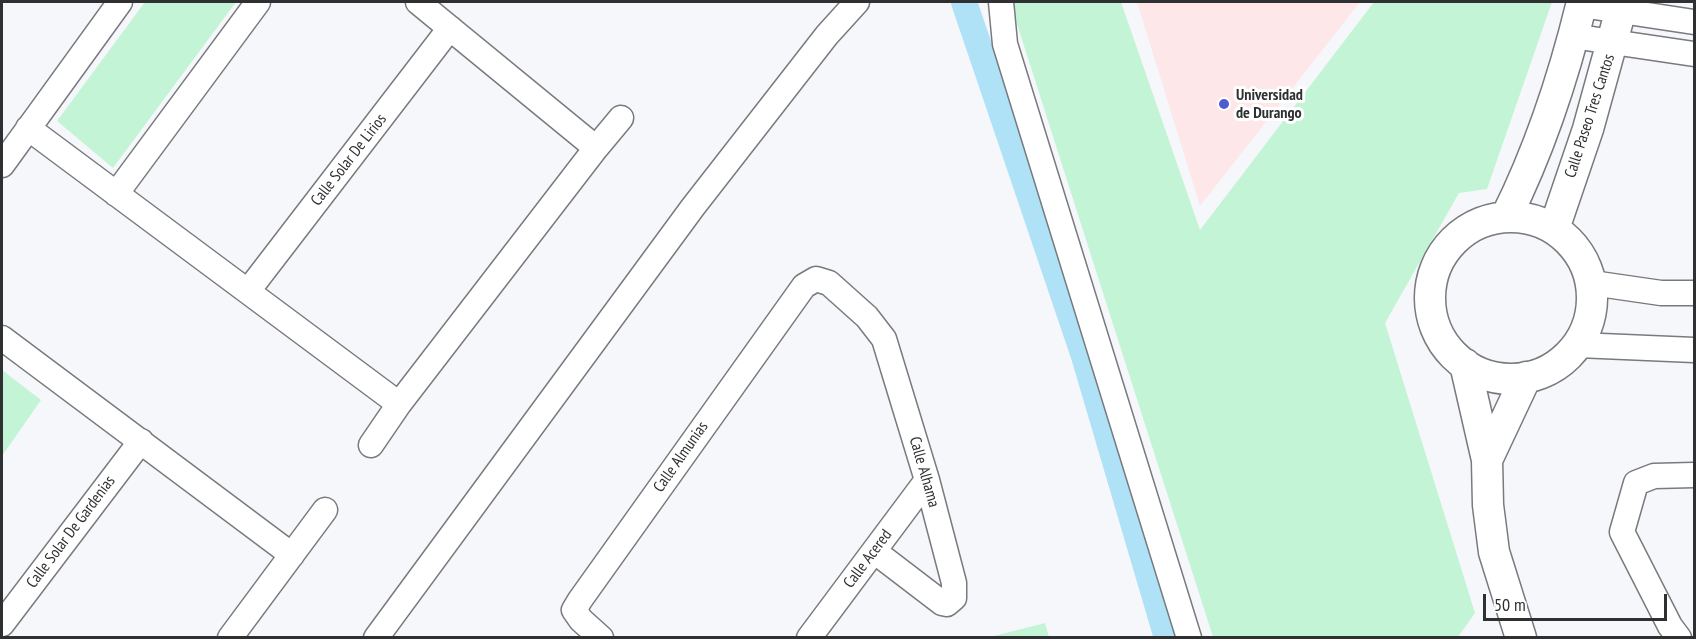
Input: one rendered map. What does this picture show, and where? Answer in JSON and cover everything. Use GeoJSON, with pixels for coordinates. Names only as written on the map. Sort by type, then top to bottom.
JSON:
{"type":"FeatureCollection","features":[{"type":"Feature","properties":{"kind":"street"},"geometry":{"type":"LineString","coordinates":[[2,165],[120,2]]}},
{"type":"Feature","properties":{"kind":"street"},"geometry":{"type":"LineString","coordinates":[[116,194],[258,2]]}},
{"type":"Feature","properties":{"kind":"street"},"geometry":{"type":"LineString","coordinates":[[418,2],[596,148]]}},
{"type":"Feature","properties":{"kind":"street"},"geometry":{"type":"LineString","coordinates":[[376,638],[693,207],[827,35],[857,2]]}},
{"type":"Feature","properties":{"kind":"street"},"geometry":{"type":"LineString","coordinates":[[1001,2],[1005,44],[1189,638]]}},
{"type":"Feature","properties":{"kind":"street"},"geometry":{"type":"LineString","coordinates":[[1506,217],[1523,183],[1547,123],[1581,3],[1622,7],[1695,22]]}},
{"type":"Feature","properties":{"kind":"street","name":"Calle Paseo Tres Cantos"},"geometry":{"type":"LineString","coordinates":[[1554,229],[1588,129],[1622,7]]}},
{"type":"Feature","properties":{"kind":"street","name":"Calle Solar De Lirios"},"geometry":{"type":"LineString","coordinates":[[248,291],[450,28]]}},
{"type":"Feature","properties":{"kind":"street"},"geometry":{"type":"LineString","coordinates":[[1572,36],[1695,54]]}},
{"type":"Feature","properties":{"kind":"street"},"geometry":{"type":"LineString","coordinates":[[371,445],[399,405],[621,118]]}},
{"type":"Feature","properties":{"kind":"street"},"geometry":{"type":"LineString","coordinates":[[28,128],[399,405]]}},
{"type":"Feature","properties":{"kind":"street"},"geometry":{"type":"LineString","coordinates":[[1519,217],[1537,221],[1554,229],[1575,248],[1587,268],[1592,283],[1592,310],[1587,328],[1578,345],[1564,360],[1547,370],[1527,377],[1506,379],[1485,374],[1465,364],[1450,351],[1439,335],[1432,317],[1430,297],[1432,278],[1439,260],[1450,244],[1465,231],[1482,222],[1519,217]]}},
{"type":"Feature","properties":{"kind":"street","name":"Calle Alhama"},"geometry":{"type":"LineString","coordinates":[[816,279],[828,283],[867,317],[884,339],[927,480],[954,583],[954,598],[947,604],[942,603],[874,551]]}},
{"type":"Feature","properties":{"kind":"street","name":"Calle Almunias"},"geometry":{"type":"LineString","coordinates":[[601,638],[581,620],[574,610],[804,286],[816,279]]}},
{"type":"Feature","properties":{"kind":"street"},"geometry":{"type":"LineString","coordinates":[[1592,283],[1661,293],[1695,293]]}},
{"type":"Feature","properties":{"kind":"street"},"geometry":{"type":"LineString","coordinates":[[2,338],[292,555]]}},
{"type":"Feature","properties":{"kind":"street"},"geometry":{"type":"LineString","coordinates":[[1578,345],[1695,350]]}},
{"type":"Feature","properties":{"kind":"street"},"geometry":{"type":"LineString","coordinates":[[1465,364],[1487,460],[1488,505],[1494,552],[1521,638]]}},
{"type":"Feature","properties":{"kind":"street"},"geometry":{"type":"LineString","coordinates":[[1487,460],[1527,377]]}},
{"type":"Feature","properties":{"kind":"street","name":"Calle Solar De Gardenias"},"geometry":{"type":"LineString","coordinates":[[2,624],[141,441]]}},
{"type":"Feature","properties":{"kind":"street"},"geometry":{"type":"LineString","coordinates":[[1678,638],[1622,532],[1636,483],[1654,476],[1695,475]]}},
{"type":"Feature","properties":{"kind":"street","name":"Calle Acered"},"geometry":{"type":"LineString","coordinates":[[809,638],[927,480]]}},
{"type":"Feature","properties":{"kind":"street"},"geometry":{"type":"LineString","coordinates":[[230,638],[326,510]]}},
{"type":"Feature","properties":{"kind":"shaded area","name":"Universidad de Durango"},"geometry":{"type":"Polygon","coordinates":[[[1137,2],[1360,2],[1200,206],[1137,2]]]}},
{"type":"Feature","properties":{"kind":"green space"},"geometry":{"type":"Polygon","coordinates":[[[145,2],[236,2],[113,168],[57,121],[145,2]]]}},
{"type":"Feature","properties":{"kind":"green space"},"geometry":{"type":"Polygon","coordinates":[[[1010,2],[1121,2],[1200,230],[1374,2],[1552,2],[1487,189],[1459,193],[1385,323],[1475,613],[1458,637],[1213,637],[1010,2]]]}},
{"type":"Feature","properties":{"kind":"green space"},"geometry":{"type":"Polygon","coordinates":[[[2,370],[41,400],[2,456],[2,370]]]}},
{"type":"Feature","properties":{"kind":"green space"},"geometry":{"type":"Polygon","coordinates":[[[1045,623],[1049,637],[990,637],[1045,623]]]}},
{"type":"Feature","properties":{"kind":"waterway"},"geometry":{"type":"LineString","coordinates":[[964,2],[1084,356],[1167,638]]}},
{"type":"Feature","properties":{"kind":"place","name":"Universidad de Durango"},"geometry":{"type":"Point","coordinates":[1224,104]}}]}
